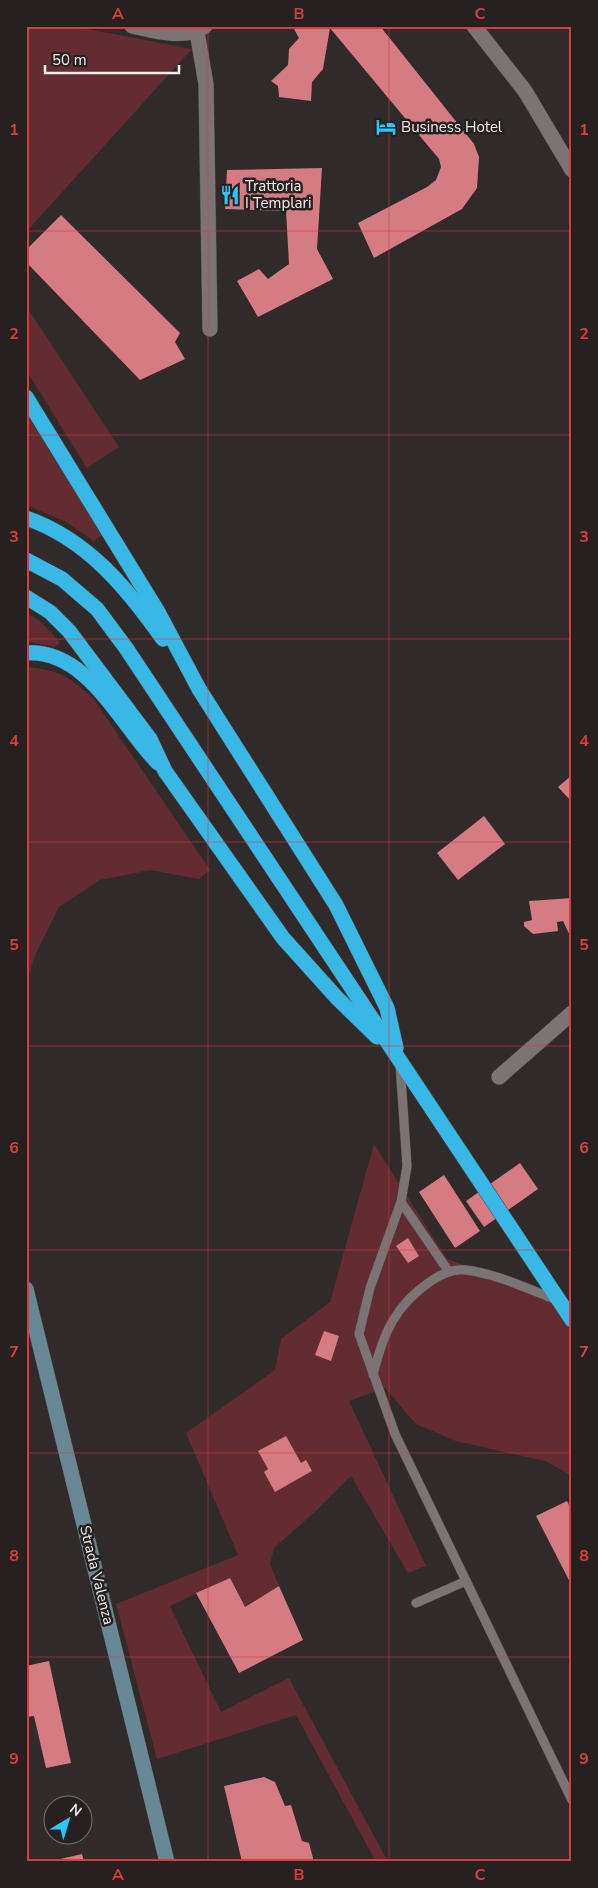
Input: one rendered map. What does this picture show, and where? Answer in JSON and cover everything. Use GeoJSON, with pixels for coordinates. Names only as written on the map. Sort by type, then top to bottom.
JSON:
{"type":"FeatureCollection","features":[{"type":"Feature","properties":{"kind":"highway"},"geometry":{"type":"LineString","coordinates":[[26,397],[158,612],[199,689]]}},
{"type":"Feature","properties":{"kind":"highway"},"geometry":{"type":"LineString","coordinates":[[26,518],[73,541],[106,568],[134,598],[199,689],[340,912],[387,1008],[399,1059]]}},
{"type":"Feature","properties":{"kind":"highway"},"geometry":{"type":"LineString","coordinates":[[26,560],[62,579],[97,609],[126,648],[572,1320]]}},
{"type":"Feature","properties":{"kind":"highway"},"geometry":{"type":"LineString","coordinates":[[26,597],[50,612],[69,631],[150,739],[165,771]]}},
{"type":"Feature","properties":{"kind":"highway"},"geometry":{"type":"LineString","coordinates":[[26,653],[35,652],[58,659],[79,671],[99,689],[141,746],[165,771],[283,938],[337,998],[399,1059]]}},
{"type":"Feature","properties":{"kind":"highway"},"geometry":{"type":"LineString","coordinates":[[557,1300],[572,1329]]}},
{"type":"Feature","properties":{"kind":"main road","name":"Strada Valenza"},"geometry":{"type":"LineString","coordinates":[[26,1289],[167,1862]]}},
{"type":"Feature","properties":{"kind":"street"},"geometry":{"type":"LineString","coordinates":[[132,26],[169,33],[201,29],[206,84],[210,329]]}},
{"type":"Feature","properties":{"kind":"street"},"geometry":{"type":"LineString","coordinates":[[474,26],[525,91],[572,170]]}},
{"type":"Feature","properties":{"kind":"street"},"geometry":{"type":"LineString","coordinates":[[499,1077],[572,1013]]}},
{"type":"Feature","properties":{"kind":"lane"},"geometry":{"type":"LineString","coordinates":[[399,1059],[406,1166],[401,1202],[370,1288],[359,1334],[395,1434],[572,1800]]}},
{"type":"Feature","properties":{"kind":"lane"},"geometry":{"type":"LineString","coordinates":[[401,1202],[449,1272]]}},
{"type":"Feature","properties":{"kind":"lane"},"geometry":{"type":"LineString","coordinates":[[373,1376],[381,1344],[395,1316],[412,1293],[441,1274],[465,1270],[488,1275],[557,1300]]}},
{"type":"Feature","properties":{"kind":"lane"},"geometry":{"type":"LineString","coordinates":[[416,1603],[466,1581]]}},
{"type":"Feature","properties":{"kind":"shaded area"},"geometry":{"type":"Polygon","coordinates":[[[26,26],[72,26],[192,49],[26,232],[26,26]]]}},
{"type":"Feature","properties":{"kind":"shaded area"},"geometry":{"type":"Polygon","coordinates":[[[26,306],[119,447],[87,468],[26,370],[26,306]]]}},
{"type":"Feature","properties":{"kind":"shaded area"},"geometry":{"type":"Polygon","coordinates":[[[26,411],[102,535],[94,541],[66,522],[26,505],[26,411]]]}},
{"type":"Feature","properties":{"kind":"shaded area"},"geometry":{"type":"Polygon","coordinates":[[[26,612],[40,621],[60,642],[55,647],[26,641],[26,612]]]}},
{"type":"Feature","properties":{"kind":"shaded area"},"geometry":{"type":"Polygon","coordinates":[[[28,667],[49,670],[64,676],[93,698],[210,870],[199,879],[150,870],[100,880],[59,907],[37,951],[26,983],[28,667]]]}},
{"type":"Feature","properties":{"kind":"shaded area"},"geometry":{"type":"Polygon","coordinates":[[[374,1144],[447,1259],[572,1303],[572,1479],[567,1473],[545,1461],[456,1441],[416,1424],[385,1388],[349,1401],[426,1566],[408,1573],[351,1476],[316,1511],[274,1548],[270,1564],[279,1586],[245,1607],[229,1578],[170,1606],[221,1712],[289,1678],[388,1862],[376,1862],[296,1715],[157,1759],[116,1604],[238,1555],[186,1433],[275,1370],[281,1339],[330,1302],[374,1144]]]}},
{"type":"Feature","properties":{"kind":"building"},"geometry":{"type":"Polygon","coordinates":[[[297,26],[380,26],[474,144],[479,157],[477,188],[462,209],[374,258],[358,223],[427,187],[436,180],[441,167],[439,159],[330,28],[323,69],[312,82],[311,101],[279,97],[278,86],[271,81],[288,65],[289,49],[299,38],[294,29],[297,26]]]}},
{"type":"Feature","properties":{"kind":"building"},"geometry":{"type":"Polygon","coordinates":[[[322,168],[317,249],[333,279],[258,317],[237,281],[259,269],[268,279],[289,264],[286,211],[225,209],[227,170],[322,168]]]}},
{"type":"Feature","properties":{"kind":"building"},"geometry":{"type":"Polygon","coordinates":[[[61,215],[180,333],[175,342],[185,359],[140,380],[26,262],[26,250],[61,215]]]}},
{"type":"Feature","properties":{"kind":"building"},"geometry":{"type":"Polygon","coordinates":[[[572,775],[572,802],[558,787],[572,775]]]}},
{"type":"Feature","properties":{"kind":"building"},"geometry":{"type":"Polygon","coordinates":[[[484,816],[505,844],[458,880],[437,853],[484,816]]]}},
{"type":"Feature","properties":{"kind":"building"},"geometry":{"type":"Polygon","coordinates":[[[572,898],[572,940],[563,921],[557,922],[558,931],[533,934],[524,926],[524,922],[532,920],[529,901],[572,898]]]}},
{"type":"Feature","properties":{"kind":"building"},"geometry":{"type":"Polygon","coordinates":[[[520,1163],[538,1189],[484,1227],[466,1201],[520,1163]]]}},
{"type":"Feature","properties":{"kind":"building"},"geometry":{"type":"Polygon","coordinates":[[[444,1175],[480,1231],[455,1248],[419,1192],[444,1175]]]}},
{"type":"Feature","properties":{"kind":"building"},"geometry":{"type":"Polygon","coordinates":[[[408,1238],[419,1256],[408,1263],[396,1246],[408,1238]]]}},
{"type":"Feature","properties":{"kind":"building"},"geometry":{"type":"Polygon","coordinates":[[[324,1331],[339,1336],[331,1361],[315,1355],[324,1331]]]}},
{"type":"Feature","properties":{"kind":"building"},"geometry":{"type":"Polygon","coordinates":[[[286,1436],[301,1463],[306,1460],[312,1471],[275,1492],[264,1472],[268,1469],[258,1451],[286,1436]]]}},
{"type":"Feature","properties":{"kind":"building"},"geometry":{"type":"Polygon","coordinates":[[[567,1501],[572,1511],[572,1586],[536,1516],[567,1501]]]}},
{"type":"Feature","properties":{"kind":"building"},"geometry":{"type":"Polygon","coordinates":[[[230,1578],[245,1607],[279,1586],[303,1640],[239,1673],[196,1593],[230,1578]]]}},
{"type":"Feature","properties":{"kind":"building"},"geometry":{"type":"Polygon","coordinates":[[[49,1661],[71,1763],[46,1768],[34,1716],[26,1717],[26,1666],[49,1661]]]}},
{"type":"Feature","properties":{"kind":"building"},"geometry":{"type":"Polygon","coordinates":[[[264,1777],[275,1782],[285,1806],[291,1805],[302,1841],[309,1843],[314,1862],[242,1862],[224,1786],[264,1777]]]}},
{"type":"Feature","properties":{"kind":"building"},"geometry":{"type":"Polygon","coordinates":[[[82,1854],[84,1862],[52,1862],[52,1861],[82,1854]]]}},
{"type":"Feature","properties":{"kind":"place","name":"Business Hotel"},"geometry":{"type":"Point","coordinates":[386,127]}},
{"type":"Feature","properties":{"kind":"place","name":"Trattoria I Templari"},"geometry":{"type":"Point","coordinates":[230,195]}}]}
